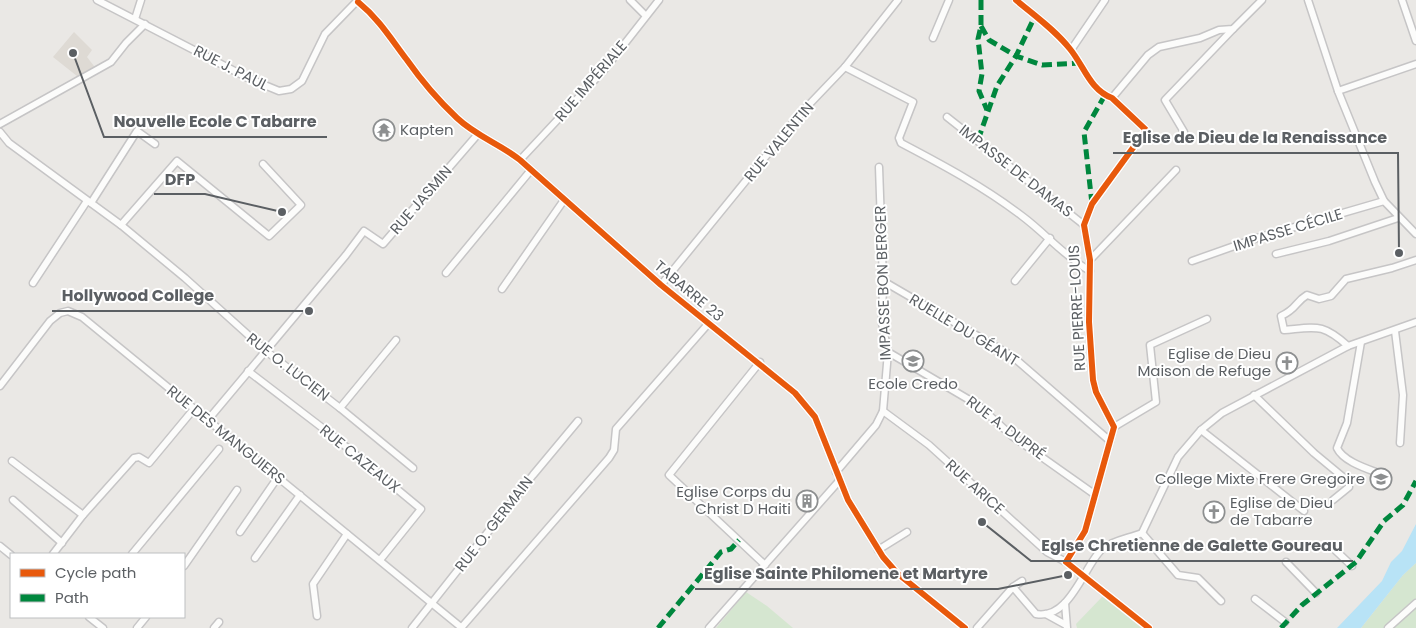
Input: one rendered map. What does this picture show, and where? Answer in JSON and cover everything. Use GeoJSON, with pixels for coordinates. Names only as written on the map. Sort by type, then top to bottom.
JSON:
{"type":"FeatureCollection","features":[{"type":"Feature","properties":{"kind":"street","name":"RUE J. PAUL"},"geometry":{"type":"LineString","coordinates":[[97,0],[250,80],[273,90],[284,91],[291,89],[302,81],[325,34],[358,1]]}},
{"type":"Feature","properties":{"kind":"street"},"geometry":{"type":"LineString","coordinates":[[135,19],[141,0]]}},
{"type":"Feature","properties":{"kind":"street"},"geometry":{"type":"LineString","coordinates":[[630,0],[646,16]]}},
{"type":"Feature","properties":{"kind":"street","name":"RUE IMPÉRIALE"},"geometry":{"type":"LineString","coordinates":[[520,160],[604,70],[659,0]]}},
{"type":"Feature","properties":{"kind":"street","name":"RUE VALENTIN"},"geometry":{"type":"LineString","coordinates":[[662,285],[801,113],[845,67],[898,0]]}},
{"type":"Feature","properties":{"kind":"street"},"geometry":{"type":"LineString","coordinates":[[933,38],[949,0]]}},
{"type":"Feature","properties":{"kind":"street","name":"RUE PIERRE-LOUIS"},"geometry":{"type":"LineString","coordinates":[[1016,0],[1071,50],[1083,72],[1105,95],[1112,98],[1146,130],[1092,204],[1084,225],[1090,260],[1089,322],[1093,380],[1096,392],[1114,427]]}},
{"type":"Feature","properties":{"kind":"street"},"geometry":{"type":"LineString","coordinates":[[1071,50],[1105,0]]}},
{"type":"Feature","properties":{"kind":"street"},"geometry":{"type":"LineString","coordinates":[[1184,132],[1165,100],[1262,0]]}},
{"type":"Feature","properties":{"kind":"street"},"geometry":{"type":"LineString","coordinates":[[1308,0],[1338,91],[1384,201],[1398,218],[1416,234]]}},
{"type":"Feature","properties":{"kind":"street"},"geometry":{"type":"LineString","coordinates":[[1402,0],[1416,41]]}},
{"type":"Feature","properties":{"kind":"street","name":"TABARRE 23"},"geometry":{"type":"LineString","coordinates":[[358,1],[382,25],[408,62],[451,112],[478,134],[508,150],[708,324],[760,362],[795,393],[815,417],[839,481],[878,550],[897,573],[960,627]]}},
{"type":"Feature","properties":{"kind":"street"},"geometry":{"type":"LineString","coordinates":[[0,124],[111,62],[145,24]]}},
{"type":"Feature","properties":{"kind":"street"},"geometry":{"type":"LineString","coordinates":[[1112,98],[1148,55],[1159,47],[1200,38],[1219,30],[1233,29]]}},
{"type":"Feature","properties":{"kind":"street"},"geometry":{"type":"LineString","coordinates":[[1338,91],[1416,64]]}},
{"type":"Feature","properties":{"kind":"street"},"geometry":{"type":"LineString","coordinates":[[845,67],[913,102],[898,138],[901,143],[958,172],[1021,215],[1090,272]]}},
{"type":"Feature","properties":{"kind":"street","name":"IMPASSE DE DAMAS"},"geometry":{"type":"LineString","coordinates":[[947,117],[1084,225]]}},
{"type":"Feature","properties":{"kind":"street","name":"RUE O. LUCIEN"},"geometry":{"type":"LineString","coordinates":[[0,132],[9,143],[121,225],[186,278],[266,351],[413,468]]}},
{"type":"Feature","properties":{"kind":"street"},"geometry":{"type":"LineString","coordinates":[[34,283],[137,132],[156,144]]}},
{"type":"Feature","properties":{"kind":"street","name":"RUE JASMIN"},"geometry":{"type":"LineString","coordinates":[[207,421],[364,231],[383,244],[478,134]]}},
{"type":"Feature","properties":{"kind":"street"},"geometry":{"type":"LineString","coordinates":[[121,225],[177,161],[269,236],[301,205],[263,164]]}},
{"type":"Feature","properties":{"kind":"street","name":"IMPASSE BON BERGER"},"geometry":{"type":"LineString","coordinates":[[836,472],[876,425],[883,411],[888,352],[882,323],[883,281],[879,167]]}},
{"type":"Feature","properties":{"kind":"street"},"geometry":{"type":"LineString","coordinates":[[446,273],[531,170]]}},
{"type":"Feature","properties":{"kind":"street"},"geometry":{"type":"LineString","coordinates":[[1090,260],[1176,170]]}},
{"type":"Feature","properties":{"kind":"street"},"geometry":{"type":"LineString","coordinates":[[502,289],[564,200]]}},
{"type":"Feature","properties":{"kind":"street","name":"IMPASSE CÉCILE"},"geometry":{"type":"LineString","coordinates":[[1192,262],[1257,238],[1384,201]]}},
{"type":"Feature","properties":{"kind":"street"},"geometry":{"type":"LineString","coordinates":[[1276,254],[1329,241],[1398,218]]}},
{"type":"Feature","properties":{"kind":"street"},"geometry":{"type":"LineString","coordinates":[[1015,281],[1050,238]]}},
{"type":"Feature","properties":{"kind":"street"},"geometry":{"type":"LineString","coordinates":[[1348,346],[1336,335],[1322,327],[1284,330],[1281,316],[1296,308],[1299,300],[1307,295],[1319,299],[1332,296],[1346,279],[1416,260]]}},
{"type":"Feature","properties":{"kind":"street","name":"RUELLE DU GÉANT"},"geometry":{"type":"LineString","coordinates":[[883,281],[1012,356],[1110,441]]}},
{"type":"Feature","properties":{"kind":"street","name":"RUE DES MANGUIERS"},"geometry":{"type":"LineString","coordinates":[[0,386],[50,321],[60,313],[68,311],[82,317],[461,628]]}},
{"type":"Feature","properties":{"kind":"street"},"geometry":{"type":"LineString","coordinates":[[1149,628],[1113,601],[1086,575],[1066,562],[1085,531],[1114,427],[1156,402],[1150,345],[1207,318]]}},
{"type":"Feature","properties":{"kind":"street"},"geometry":{"type":"LineString","coordinates":[[1013,588],[1036,614],[1046,614],[1065,603],[1102,549],[1142,533],[1175,463],[1201,430],[1222,413],[1348,346],[1416,322]]}},
{"type":"Feature","properties":{"kind":"street"},"geometry":{"type":"LineString","coordinates":[[461,628],[609,458],[614,450],[616,429],[708,324]]}},
{"type":"Feature","properties":{"kind":"street"},"geometry":{"type":"LineString","coordinates":[[1395,331],[1403,395],[1400,443]]}},
{"type":"Feature","properties":{"kind":"street"},"geometry":{"type":"LineString","coordinates":[[340,408],[396,340]]}},
{"type":"Feature","properties":{"kind":"street"},"geometry":{"type":"LineString","coordinates":[[1361,342],[1347,422],[1337,448],[1340,453],[1352,461],[1386,476]]}},
{"type":"Feature","properties":{"kind":"street","name":"RUE A. DUPRÉ"},"geometry":{"type":"LineString","coordinates":[[888,352],[978,405],[1012,436],[1094,494]]}},
{"type":"Feature","properties":{"kind":"street"},"geometry":{"type":"LineString","coordinates":[[760,362],[669,475],[765,564]]}},
{"type":"Feature","properties":{"kind":"street","name":"RUE CAZEAUX"},"geometry":{"type":"LineString","coordinates":[[248,371],[333,436],[420,509],[380,560]]}},
{"type":"Feature","properties":{"kind":"street"},"geometry":{"type":"LineString","coordinates":[[1254,395],[1314,453],[1349,482],[1349,487],[1333,500]]}},
{"type":"Feature","properties":{"kind":"street"},"geometry":{"type":"LineString","coordinates":[[54,553],[82,515],[134,458],[139,457],[149,463],[193,410]]}},
{"type":"Feature","properties":{"kind":"street","name":"RUE ARICE"},"geometry":{"type":"LineString","coordinates":[[883,411],[929,445],[1047,552],[1066,562]]}},
{"type":"Feature","properties":{"kind":"street","name":"RUE O. GERMAIN"},"geometry":{"type":"LineString","coordinates":[[412,628],[533,474],[578,421]]}},
{"type":"Feature","properties":{"kind":"street"},"geometry":{"type":"LineString","coordinates":[[1201,430],[1304,511]]}},
{"type":"Feature","properties":{"kind":"street"},"geometry":{"type":"LineString","coordinates":[[133,553],[219,449]]}},
{"type":"Feature","properties":{"kind":"street"},"geometry":{"type":"LineString","coordinates":[[12,461],[82,515]]}},
{"type":"Feature","properties":{"kind":"street"},"geometry":{"type":"LineString","coordinates":[[240,532],[278,477]]}},
{"type":"Feature","properties":{"kind":"street"},"geometry":{"type":"LineString","coordinates":[[709,628],[839,481]]}},
{"type":"Feature","properties":{"kind":"street"},"geometry":{"type":"LineString","coordinates":[[185,565],[237,490]]}},
{"type":"Feature","properties":{"kind":"street"},"geometry":{"type":"LineString","coordinates":[[255,558],[300,495]]}},
{"type":"Feature","properties":{"kind":"street"},"geometry":{"type":"LineString","coordinates":[[13,500],[62,543]]}},
{"type":"Feature","properties":{"kind":"street"},"geometry":{"type":"LineString","coordinates":[[878,550],[907,532]]}},
{"type":"Feature","properties":{"kind":"street"},"geometry":{"type":"LineString","coordinates":[[1142,533],[1178,575],[1198,578],[1221,601]]}},
{"type":"Feature","properties":{"kind":"street"},"geometry":{"type":"LineString","coordinates":[[317,616],[313,584],[347,534]]}},
{"type":"Feature","properties":{"kind":"street"},"geometry":{"type":"LineString","coordinates":[[0,546],[10,554]]}},
{"type":"Feature","properties":{"kind":"street"},"geometry":{"type":"LineString","coordinates":[[1332,547],[1352,566]]}},
{"type":"Feature","properties":{"kind":"street"},"geometry":{"type":"LineString","coordinates":[[1286,562],[1316,593]]}},
{"type":"Feature","properties":{"kind":"street"},"geometry":{"type":"LineString","coordinates":[[977,628],[1013,588],[1022,581]]}},
{"type":"Feature","properties":{"kind":"street"},"geometry":{"type":"LineString","coordinates":[[1255,599],[1285,622]]}},
{"type":"Feature","properties":{"kind":"street"},"geometry":{"type":"LineString","coordinates":[[1065,603],[1066,626]]}},
{"type":"Feature","properties":{"kind":"street"},"geometry":{"type":"LineString","coordinates":[[1388,628],[1416,603]]}},
{"type":"Feature","properties":{"kind":"street"},"geometry":{"type":"LineString","coordinates":[[1046,614],[1066,626]]}},
{"type":"Feature","properties":{"kind":"street"},"geometry":{"type":"LineString","coordinates":[[91,618],[103,628]]}},
{"type":"Feature","properties":{"kind":"street"},"geometry":{"type":"LineString","coordinates":[[137,628],[145,618]]}},
{"type":"Feature","properties":{"kind":"shaded area"},"geometry":{"type":"Polygon","coordinates":[[[74,32],[92,50],[87,57],[97,70],[82,80],[53,57],[74,32]]]}},
{"type":"Feature","properties":{"kind":"green space"},"geometry":{"type":"Polygon","coordinates":[[[1416,563],[1416,628],[1361,628],[1403,575],[1416,563]]]}},
{"type":"Feature","properties":{"kind":"green space"},"geometry":{"type":"Polygon","coordinates":[[[746,592],[767,606],[793,628],[716,628],[746,592]]]}},
{"type":"Feature","properties":{"kind":"green space"},"geometry":{"type":"Polygon","coordinates":[[[1103,596],[1146,628],[1077,628],[1076,624],[1103,596]]]}},
{"type":"Feature","properties":{"kind":"water"},"geometry":{"type":"Polygon","coordinates":[[[1416,524],[1416,563],[1403,575],[1361,628],[1337,628],[1382,581],[1391,562],[1402,551],[1416,524]]]}},
{"type":"Feature","properties":{"kind":"marked path"},"geometry":{"type":"LineString","coordinates":[[981,0],[981,26],[978,39],[982,74],[979,91],[987,110]]}},
{"type":"Feature","properties":{"kind":"marked path"},"geometry":{"type":"LineString","coordinates":[[978,140],[997,86],[1016,56],[1035,16]]}},
{"type":"Feature","properties":{"kind":"marked path"},"geometry":{"type":"LineString","coordinates":[[981,26],[989,40],[1016,56],[1042,65],[1079,63]]}},
{"type":"Feature","properties":{"kind":"marked path"},"geometry":{"type":"LineString","coordinates":[[1092,204],[1084,132],[1105,95]]}},
{"type":"Feature","properties":{"kind":"marked path"},"geometry":{"type":"LineString","coordinates":[[1281,628],[1302,605],[1356,562],[1384,521],[1403,505],[1416,481]]}},
{"type":"Feature","properties":{"kind":"marked path"},"geometry":{"type":"LineString","coordinates":[[658,628],[721,552],[731,549],[739,540]]}},
{"type":"Feature","properties":{"kind":"cycle path"},"geometry":{"type":"LineString","coordinates":[[1016,0],[1064,42],[1098,89],[1112,98],[1146,130],[1092,204],[1084,225],[1090,260],[1089,322],[1093,380],[1096,392],[1114,427],[1085,531],[1066,562],[1149,628]]}},
{"type":"Feature","properties":{"kind":"cycle path"},"geometry":{"type":"LineString","coordinates":[[358,2],[379,22],[424,83],[457,118],[472,130],[520,160],[661,285],[795,393],[815,417],[848,500],[883,557],[897,573],[965,628]]}},
{"type":"Feature","properties":{"kind":"place","name":"Nouvelle Ecole C Tabarre"},"geometry":{"type":"Point","coordinates":[73,53]}},
{"type":"Feature","properties":{"kind":"place","name":"Kapten"},"geometry":{"type":"Point","coordinates":[384,130]}},
{"type":"Feature","properties":{"kind":"place","name":"DFP"},"geometry":{"type":"Point","coordinates":[282,212]}},
{"type":"Feature","properties":{"kind":"place","name":"Eglise de Dieu de la Renaissance"},"geometry":{"type":"Point","coordinates":[1399,253]}},
{"type":"Feature","properties":{"kind":"place","name":"Hollywood College"},"geometry":{"type":"Point","coordinates":[309,311]}},
{"type":"Feature","properties":{"kind":"place","name":"Ecole Credo"},"geometry":{"type":"Point","coordinates":[913,361]}},
{"type":"Feature","properties":{"kind":"place","name":"Eglise de Dieu Maison de Refuge"},"geometry":{"type":"Point","coordinates":[1287,363]}},
{"type":"Feature","properties":{"kind":"place","name":"College Mixte Frere Gregoire"},"geometry":{"type":"Point","coordinates":[1381,479]}},
{"type":"Feature","properties":{"kind":"place","name":"Eglise Corps du Christ D Haiti"},"geometry":{"type":"Point","coordinates":[807,501]}},
{"type":"Feature","properties":{"kind":"place","name":"Eglise de Dieu de Tabarre"},"geometry":{"type":"Point","coordinates":[1214,512]}},
{"type":"Feature","properties":{"kind":"place","name":"Eglse Chretienne de Galette Goureau"},"geometry":{"type":"Point","coordinates":[982,522]}},
{"type":"Feature","properties":{"kind":"place","name":"Eglise Sainte Philomene et Martyre"},"geometry":{"type":"Point","coordinates":[1068,575]}}]}
